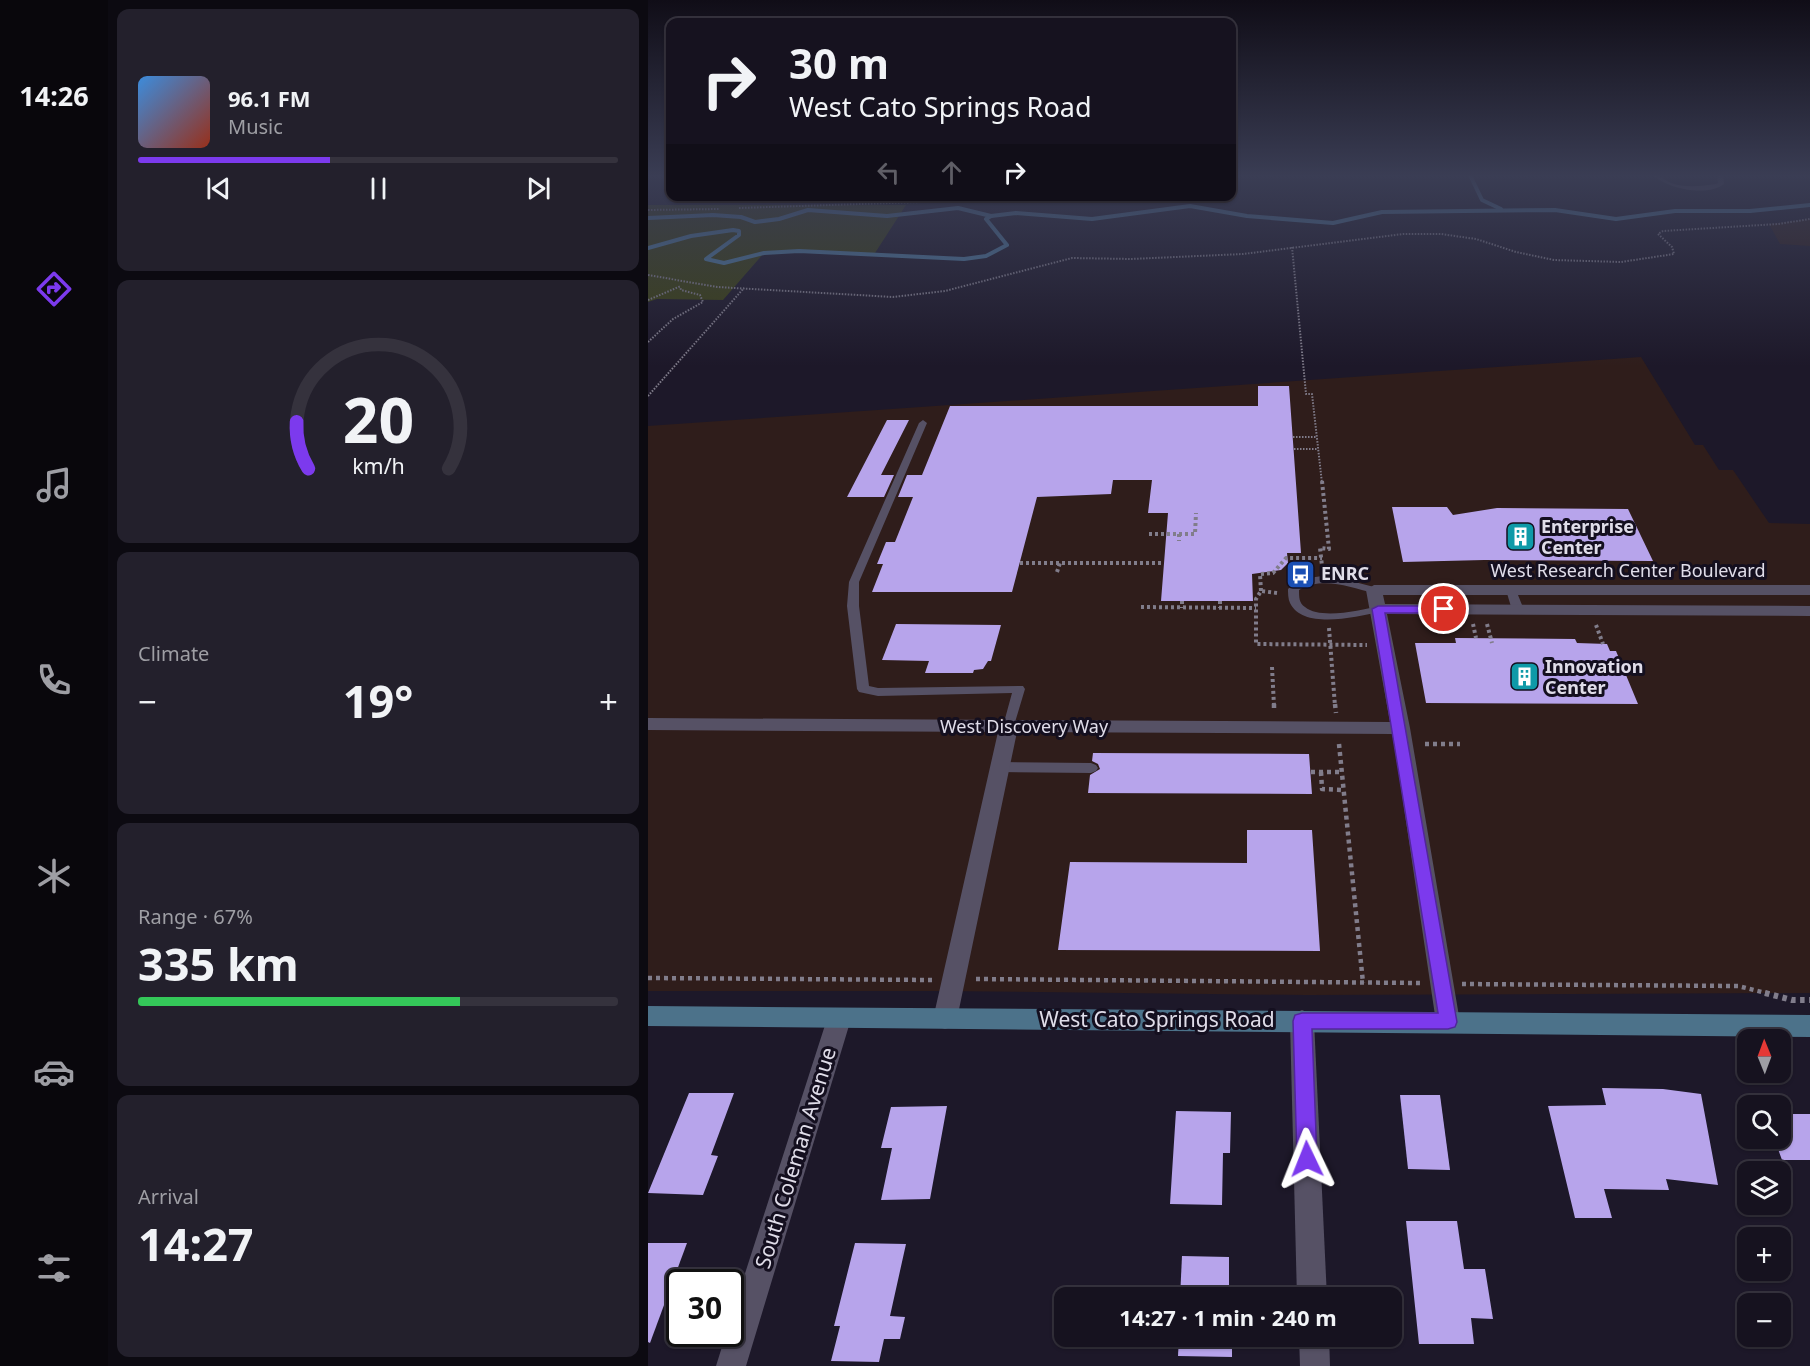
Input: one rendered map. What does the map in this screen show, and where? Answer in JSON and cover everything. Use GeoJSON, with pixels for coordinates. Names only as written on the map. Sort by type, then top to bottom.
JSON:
{"type":"FeatureCollection","features":[{"type":"Feature","properties":{"kind":"street","name":"West Research Center Boulevard"},"geometry":{"type":"LineString","coordinates":[[1376,600],[1440,590],[1810,590]]}},
{"type":"Feature","properties":{"kind":"street"},"geometry":{"type":"LineString","coordinates":[[1448,1022],[1401,728],[1376,600],[1444,609],[1810,610]]}},
{"type":"Feature","properties":{"kind":"street","name":"West Discovery Way"},"geometry":{"type":"LineString","coordinates":[[648,724],[1401,728]]}},
{"type":"Feature","properties":{"kind":"street"},"geometry":{"type":"LineString","coordinates":[[945,1019],[1009,726]]}},
{"type":"Feature","properties":{"kind":"street","name":"West Cato Springs Road"},"geometry":{"type":"LineString","coordinates":[[648,1016],[1810,1026]]}},
{"type":"Feature","properties":{"kind":"street","name":"South Coleman Avenue"},"geometry":{"type":"LineString","coordinates":[[731,1366],[839,1019]]}},
{"type":"Feature","properties":{"kind":"street"},"geometry":{"type":"LineString","coordinates":[[1302,1021],[1312,1287]]}},
{"type":"Feature","properties":{"kind":"street"},"geometry":{"type":"LineString","coordinates":[[1314,1347],[1315,1366]]}},
{"type":"Feature","properties":{"kind":"lane"},"geometry":{"type":"LineString","coordinates":[[923,423],[854,582],[853,606],[863,689],[878,692],[1019,689],[1009,726]]}},
{"type":"Feature","properties":{"kind":"lane"},"geometry":{"type":"LineString","coordinates":[[1317,578],[1376,600],[1318,617],[1303,612],[1295,605],[1292,598],[1293,589],[1303,582],[1317,578]]}},
{"type":"Feature","properties":{"kind":"lane"},"geometry":{"type":"LineString","coordinates":[[1440,590],[1444,609]]}},
{"type":"Feature","properties":{"kind":"lane"},"geometry":{"type":"LineString","coordinates":[[1512,590],[1518,610]]}},
{"type":"Feature","properties":{"kind":"lane"},"geometry":{"type":"LineString","coordinates":[[1000,767],[1091,768]]}},
{"type":"Feature","properties":{"kind":"path"},"geometry":{"type":"LineString","coordinates":[[648,274],[687,283],[893,297],[945,291],[1072,258],[1173,258],[1243,254],[1363,239]]}},
{"type":"Feature","properties":{"kind":"path"},"geometry":{"type":"LineString","coordinates":[[1474,239],[1554,260],[1621,262],[1671,256],[1674,254],[1672,247],[1663,239]]}},
{"type":"Feature","properties":{"kind":"path"},"geometry":{"type":"LineString","coordinates":[[1292,247],[1306,394],[1312,394],[1329,549],[1320,548],[1322,567]]}},
{"type":"Feature","properties":{"kind":"path"},"geometry":{"type":"LineString","coordinates":[[648,300],[687,283]]}},
{"type":"Feature","properties":{"kind":"path"},"geometry":{"type":"LineString","coordinates":[[648,342],[661,333],[670,321],[688,314],[703,302],[700,295],[681,290],[680,287]]}},
{"type":"Feature","properties":{"kind":"path"},"geometry":{"type":"LineString","coordinates":[[648,396],[744,288]]}},
{"type":"Feature","properties":{"kind":"path"},"geometry":{"type":"LineString","coordinates":[[1293,437],[1317,437]]}},
{"type":"Feature","properties":{"kind":"path"},"geometry":{"type":"LineString","coordinates":[[1294,449],[1318,449]]}},
{"type":"Feature","properties":{"kind":"path"},"geometry":{"type":"LineString","coordinates":[[1149,534],[1195,534],[1196,513]]}},
{"type":"Feature","properties":{"kind":"path"},"geometry":{"type":"LineString","coordinates":[[1179,534],[1179,541]]}},
{"type":"Feature","properties":{"kind":"path"},"geometry":{"type":"LineString","coordinates":[[1322,558],[1286,558],[1273,573],[1260,574],[1261,591],[1256,599],[1256,644],[1384,645]]}},
{"type":"Feature","properties":{"kind":"path"},"geometry":{"type":"LineString","coordinates":[[1020,562],[1164,563]]}},
{"type":"Feature","properties":{"kind":"path"},"geometry":{"type":"LineString","coordinates":[[1057,572],[1059,563]]}},
{"type":"Feature","properties":{"kind":"path"},"geometry":{"type":"LineString","coordinates":[[1261,591],[1276,593]]}},
{"type":"Feature","properties":{"kind":"path"},"geometry":{"type":"LineString","coordinates":[[1182,601],[1182,608]]}},
{"type":"Feature","properties":{"kind":"path"},"geometry":{"type":"LineString","coordinates":[[1220,601],[1220,608]]}},
{"type":"Feature","properties":{"kind":"path"},"geometry":{"type":"LineString","coordinates":[[1141,607],[1256,608]]}},
{"type":"Feature","properties":{"kind":"path"},"geometry":{"type":"LineString","coordinates":[[1471,618],[1476,638]]}},
{"type":"Feature","properties":{"kind":"path"},"geometry":{"type":"LineString","coordinates":[[1486,618],[1492,644]]}},
{"type":"Feature","properties":{"kind":"path"},"geometry":{"type":"LineString","coordinates":[[1594,619],[1603,644]]}},
{"type":"Feature","properties":{"kind":"path"},"geometry":{"type":"LineString","coordinates":[[1329,625],[1336,709]]}},
{"type":"Feature","properties":{"kind":"path"},"geometry":{"type":"LineString","coordinates":[[1272,667],[1274,709]]}},
{"type":"Feature","properties":{"kind":"path"},"geometry":{"type":"LineString","coordinates":[[1339,744],[1363,982]]}},
{"type":"Feature","properties":{"kind":"path"},"geometry":{"type":"LineString","coordinates":[[1425,744],[1460,744]]}},
{"type":"Feature","properties":{"kind":"path"},"geometry":{"type":"LineString","coordinates":[[1311,772],[1342,772]]}},
{"type":"Feature","properties":{"kind":"path"},"geometry":{"type":"LineString","coordinates":[[1321,772],[1322,789],[1343,790]]}},
{"type":"Feature","properties":{"kind":"path"},"geometry":{"type":"LineString","coordinates":[[648,978],[1738,986],[1792,1000],[1810,1000]]}},
{"type":"Feature","properties":{"kind":"shaded area"},"geometry":{"type":"Polygon","coordinates":[[[1777,239],[1810,239],[1810,246],[1780,244],[1777,239]]]}},
{"type":"Feature","properties":{"kind":"shaded area"},"geometry":{"type":"Polygon","coordinates":[[[1641,357],[1695,445],[1703,445],[1719,470],[1733,470],[1769,523],[1810,524],[1810,993],[1306,995],[648,991],[648,426],[1641,357]]]}},
{"type":"Feature","properties":{"kind":"green space"},"geometry":{"type":"Polygon","coordinates":[[[648,239],[884,239],[875,253],[764,253],[723,300],[657,299],[648,302],[648,239]]]}},
{"type":"Feature","properties":{"kind":"building"},"geometry":{"type":"Polygon","coordinates":[[[1258,386],[1289,386],[1301,553],[1287,553],[1288,563],[1281,570],[1252,574],[1253,601],[1161,601],[1168,513],[1148,513],[1152,480],[1113,480],[1111,494],[1037,497],[1012,592],[872,592],[883,564],[877,564],[886,542],[895,542],[913,497],[898,497],[907,475],[922,475],[950,406],[1258,406],[1258,386]]]}},
{"type":"Feature","properties":{"kind":"building"},"geometry":{"type":"Polygon","coordinates":[[[887,420],[909,420],[881,475],[894,475],[884,497],[847,497],[887,420]]]}},
{"type":"Feature","properties":{"kind":"building","name":"Enterprise Center"},"geometry":{"type":"Polygon","coordinates":[[[1392,507],[1447,507],[1453,515],[1497,508],[1628,509],[1653,561],[1403,562],[1392,507]]]}},
{"type":"Feature","properties":{"kind":"building"},"geometry":{"type":"Polygon","coordinates":[[[896,624],[1001,625],[991,661],[988,661],[983,669],[974,670],[973,673],[925,673],[929,661],[882,660],[896,624]]]}},
{"type":"Feature","properties":{"kind":"building","name":"Innovation Center"},"geometry":{"type":"Polygon","coordinates":[[[1455,638],[1575,639],[1577,643],[1607,644],[1610,651],[1616,651],[1638,704],[1426,703],[1415,643],[1456,643],[1455,638]]]}},
{"type":"Feature","properties":{"kind":"building"},"geometry":{"type":"Polygon","coordinates":[[[1093,753],[1309,754],[1312,794],[1088,793],[1090,775],[1100,769],[1098,764],[1092,761],[1093,753]]]}},
{"type":"Feature","properties":{"kind":"building"},"geometry":{"type":"Polygon","coordinates":[[[1247,830],[1312,830],[1320,951],[1058,950],[1070,862],[1247,863],[1247,830]]]}},
{"type":"Feature","properties":{"kind":"building"},"geometry":{"type":"Polygon","coordinates":[[[1602,1088],[1663,1089],[1701,1094],[1718,1185],[1666,1179],[1669,1190],[1604,1189],[1612,1218],[1575,1218],[1548,1106],[1606,1105],[1602,1088]]]}},
{"type":"Feature","properties":{"kind":"building"},"geometry":{"type":"Polygon","coordinates":[[[689,1093],[734,1093],[711,1155],[718,1156],[703,1195],[648,1193],[689,1093]]]}},
{"type":"Feature","properties":{"kind":"building"},"geometry":{"type":"Polygon","coordinates":[[[1400,1095],[1440,1095],[1450,1170],[1408,1169],[1400,1095]]]}},
{"type":"Feature","properties":{"kind":"building"},"geometry":{"type":"Polygon","coordinates":[[[947,1106],[930,1199],[881,1200],[892,1148],[881,1148],[891,1107],[947,1106]]]}},
{"type":"Feature","properties":{"kind":"building"},"geometry":{"type":"Polygon","coordinates":[[[1176,1111],[1231,1112],[1230,1153],[1223,1153],[1222,1205],[1170,1204],[1176,1111]]]}},
{"type":"Feature","properties":{"kind":"building"},"geometry":{"type":"Polygon","coordinates":[[[1791,1114],[1810,1114],[1810,1160],[1782,1160],[1778,1149],[1791,1149],[1791,1114]]]}},
{"type":"Feature","properties":{"kind":"building"},"geometry":{"type":"Polygon","coordinates":[[[1406,1221],[1457,1221],[1464,1269],[1485,1269],[1493,1319],[1471,1318],[1474,1344],[1419,1344],[1406,1221]]]}},
{"type":"Feature","properties":{"kind":"building"},"geometry":{"type":"Polygon","coordinates":[[[648,1243],[687,1243],[677,1269],[666,1269],[666,1300],[650,1343],[648,1342],[648,1243]]]}},
{"type":"Feature","properties":{"kind":"building"},"geometry":{"type":"Polygon","coordinates":[[[855,1243],[906,1244],[890,1316],[905,1317],[900,1339],[884,1339],[879,1362],[831,1361],[840,1326],[834,1326],[855,1243]]]}},
{"type":"Feature","properties":{"kind":"building"},"geometry":{"type":"Polygon","coordinates":[[[1182,1256],[1229,1257],[1229,1287],[1181,1287],[1182,1256]]]}},
{"type":"Feature","properties":{"kind":"building"},"geometry":{"type":"Polygon","coordinates":[[[1178,1347],[1232,1347],[1232,1357],[1178,1356],[1178,1347]]]}},
{"type":"Feature","properties":{"kind":"waterway"},"geometry":{"type":"LineString","coordinates":[[648,248],[681,239]]}},
{"type":"Feature","properties":{"kind":"waterway"},"geometry":{"type":"LineString","coordinates":[[734,239],[706,259],[724,263],[764,253],[799,251],[964,259],[986,256],[1007,245],[1002,239]]}},
{"type":"Feature","properties":{"kind":"place","name":"Enterprise Center"},"geometry":{"type":"Point","coordinates":[1520,537]}},
{"type":"Feature","properties":{"kind":"place","name":"ENRC"},"geometry":{"type":"Point","coordinates":[1300,574]}},
{"type":"Feature","properties":{"kind":"place","name":"Innovation Center"},"geometry":{"type":"Point","coordinates":[1524,677]}},
{"type":"Feature","properties":{"kind":"route"},"geometry":{"type":"LineString","coordinates":[[1307,1159],[1302,1021],[1448,1022],[1401,728],[1387,669],[1378,609],[1444,609]]}}]}
